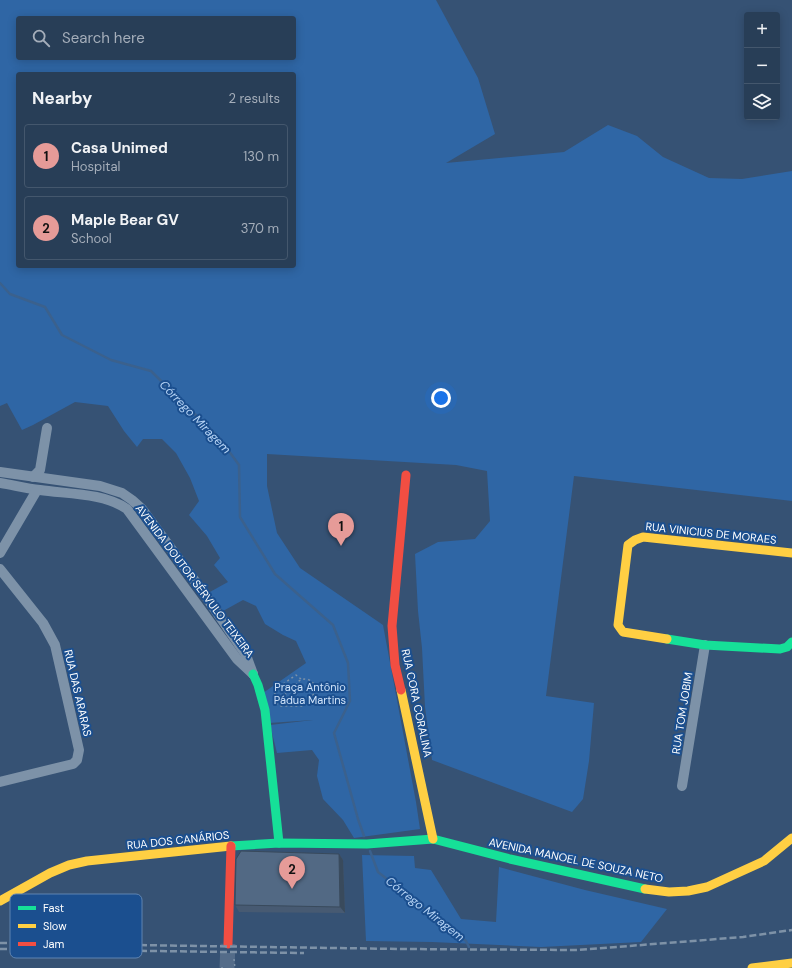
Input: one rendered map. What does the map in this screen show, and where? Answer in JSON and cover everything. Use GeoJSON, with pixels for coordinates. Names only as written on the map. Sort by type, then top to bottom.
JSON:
{"type":"FeatureCollection","features":[{"type":"Feature","properties":{"kind":"street"},"geometry":{"type":"LineString","coordinates":[[39,475],[47,428]]}},
{"type":"Feature","properties":{"kind":"street","name":"AVENIDA DOUTOR SÉRVULO TEIXEIRA"},"geometry":{"type":"LineString","coordinates":[[0,472],[39,475],[100,486],[111,489],[122,500],[237,660],[252,674],[258,685],[263,702],[279,843]]}},
{"type":"Feature","properties":{"kind":"street","name":"RUA CORA CORALINA"},"geometry":{"type":"LineString","coordinates":[[406,475],[392,626],[394,665],[434,839]]}},
{"type":"Feature","properties":{"kind":"street","name":"AVENIDA DOUTOR SÉRVULO TEIXEIRA"},"geometry":{"type":"LineString","coordinates":[[0,483],[37,490],[122,500]]}},
{"type":"Feature","properties":{"kind":"street"},"geometry":{"type":"LineString","coordinates":[[0,553],[37,490]]}},
{"type":"Feature","properties":{"kind":"street","name":"RUA VINICIUS DE MORAES"},"geometry":{"type":"LineString","coordinates":[[792,554],[643,537],[636,538],[628,546],[618,625],[623,632],[705,645],[780,649],[787,647],[792,642]]}},
{"type":"Feature","properties":{"kind":"street","name":"RUA DAS ARARAS"},"geometry":{"type":"LineString","coordinates":[[0,569],[43,623],[54,645],[79,750],[77,760],[73,764],[0,782]]}},
{"type":"Feature","properties":{"kind":"street","name":"RUA TOM JOBIM"},"geometry":{"type":"LineString","coordinates":[[682,786],[705,645]]}},
{"type":"Feature","properties":{"kind":"street","name":"AVENIDA MANOEL DE SOUZA NETO"},"geometry":{"type":"LineString","coordinates":[[367,844],[434,839],[510,860],[652,890],[669,892],[688,891],[707,887],[764,860],[792,838]]}},
{"type":"Feature","properties":{"kind":"street","name":"RUA DOS CANÁRIOS"},"geometry":{"type":"LineString","coordinates":[[12,894],[50,873],[69,865],[87,861],[231,846],[279,843],[367,844]]}},
{"type":"Feature","properties":{"kind":"street"},"geometry":{"type":"LineString","coordinates":[[228,944],[231,846]]}},
{"type":"Feature","properties":{"kind":"street","name":"RUA DOS CANÁRIOS"},"geometry":{"type":"LineString","coordinates":[[0,901],[10,895]]}},
{"type":"Feature","properties":{"kind":"street"},"geometry":{"type":"LineString","coordinates":[[752,968],[792,962]]}},
{"type":"Feature","properties":{"kind":"path"},"geometry":{"type":"LineString","coordinates":[[301,679],[297,684],[296,690],[299,696],[305,698],[311,697],[315,692],[315,685],[311,680],[301,679],[296,675],[276,689],[275,698],[277,704],[281,706],[304,706],[305,698]]}},
{"type":"Feature","properties":{"kind":"path"},"geometry":{"type":"LineString","coordinates":[[263,702],[296,690]]}},
{"type":"Feature","properties":{"kind":"path"},"geometry":{"type":"LineString","coordinates":[[234,959],[235,968]]}},
{"type":"Feature","properties":{"kind":"green space","name":"Praça Antônio Pádua Martins"},"geometry":{"type":"Polygon","coordinates":[[[0,0],[436,0],[478,78],[495,134],[446,163],[564,152],[608,125],[637,136],[663,157],[709,178],[742,179],[792,171],[792,501],[574,476],[546,696],[594,703],[589,761],[583,799],[572,812],[432,760],[425,707],[415,554],[438,542],[475,539],[490,521],[487,471],[456,465],[267,454],[267,486],[277,533],[300,568],[383,625],[420,829],[354,838],[343,820],[323,799],[317,776],[319,760],[312,750],[277,753],[270,725],[313,720],[269,723],[263,693],[306,663],[296,641],[265,624],[256,606],[243,600],[223,611],[208,593],[228,582],[214,565],[220,558],[207,536],[189,515],[199,501],[190,478],[176,453],[162,439],[143,439],[137,447],[124,431],[108,406],[75,402],[22,430],[7,403],[0,406],[0,0]]]}},
{"type":"Feature","properties":{"kind":"green space"},"geometry":{"type":"Polygon","coordinates":[[[362,855],[414,856],[415,868],[431,870],[461,919],[496,922],[499,867],[585,890],[667,909],[641,942],[541,947],[432,942],[366,941],[362,855]]]}},
{"type":"Feature","properties":{"kind":"building"},"geometry":{"type":"Polygon","coordinates":[[[241,851],[339,854],[340,907],[235,905],[236,859],[241,851]]]}},
{"type":"Feature","properties":{"kind":"waterway","name":"Córrego Miragem"},"geometry":{"type":"LineString","coordinates":[[0,283],[10,294],[45,307],[62,335],[111,360],[151,371],[220,439],[239,465],[240,517],[275,574],[333,625],[348,663],[350,701],[334,733],[364,836]]}},
{"type":"Feature","properties":{"kind":"waterway","name":"Córrego Miragem"},"geometry":{"type":"LineString","coordinates":[[370,851],[378,872],[466,941],[469,947]]}},
{"type":"Feature","properties":{"kind":"tunnel"},"geometry":{"type":"LineString","coordinates":[[227,968],[228,944]]}},
{"type":"Feature","properties":{"kind":"railway"},"geometry":{"type":"LineString","coordinates":[[142,945],[578,950],[743,937],[792,930]]}},
{"type":"Feature","properties":{"kind":"railway"},"geometry":{"type":"LineString","coordinates":[[0,943],[10,943]]}},
{"type":"Feature","properties":{"kind":"railway"},"geometry":{"type":"LineString","coordinates":[[0,949],[10,949]]}},
{"type":"Feature","properties":{"kind":"railway"},"geometry":{"type":"LineString","coordinates":[[142,951],[304,953]]}},
{"type":"Feature","properties":{"kind":"traffic: fast"},"geometry":{"type":"LineString","coordinates":[[667,639],[705,645],[780,649],[787,647],[792,642]]}},
{"type":"Feature","properties":{"kind":"traffic: fast"},"geometry":{"type":"LineString","coordinates":[[253,674],[258,685],[265,710],[279,843]]}},
{"type":"Feature","properties":{"kind":"traffic: fast"},"geometry":{"type":"LineString","coordinates":[[231,846],[279,843],[367,844],[433,839],[510,859],[645,889]]}},
{"type":"Feature","properties":{"kind":"traffic: slow"},"geometry":{"type":"LineString","coordinates":[[667,639],[623,632],[618,625],[628,545],[635,540],[643,537],[792,553]]}},
{"type":"Feature","properties":{"kind":"traffic: slow"},"geometry":{"type":"LineString","coordinates":[[401,690],[433,839]]}},
{"type":"Feature","properties":{"kind":"traffic: slow"},"geometry":{"type":"LineString","coordinates":[[645,889],[669,892],[688,891],[707,887],[764,861],[792,838]]}},
{"type":"Feature","properties":{"kind":"traffic: slow"},"geometry":{"type":"LineString","coordinates":[[12,894],[50,873],[69,865],[87,861],[231,846]]}},
{"type":"Feature","properties":{"kind":"traffic: slow"},"geometry":{"type":"LineString","coordinates":[[0,901],[10,895]]}},
{"type":"Feature","properties":{"kind":"traffic: slow"},"geometry":{"type":"LineString","coordinates":[[752,968],[792,963]]}},
{"type":"Feature","properties":{"kind":"traffic: jam"},"geometry":{"type":"LineString","coordinates":[[401,690],[395,665],[392,626],[406,475]]}},
{"type":"Feature","properties":{"kind":"traffic: jam"},"geometry":{"type":"LineString","coordinates":[[228,944],[231,846]]}},
{"type":"Feature","properties":{"kind":"place","name":"Casa Unimed"},"geometry":{"type":"Point","coordinates":[341,546]}},
{"type":"Feature","properties":{"kind":"place","name":"Maple Bear GV"},"geometry":{"type":"Point","coordinates":[292,889]}}]}
